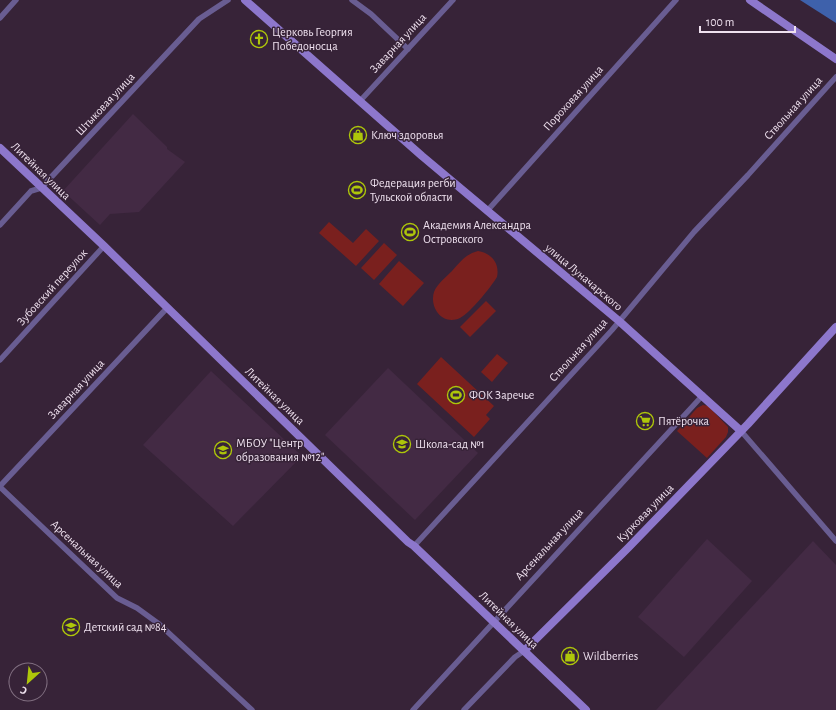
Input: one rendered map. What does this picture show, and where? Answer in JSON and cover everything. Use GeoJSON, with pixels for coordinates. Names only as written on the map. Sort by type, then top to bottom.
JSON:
{"type":"FeatureCollection","features":[{"type":"Feature","properties":{"kind":"street"},"geometry":{"type":"LineString","coordinates":[[0,18],[16,0]]}},
{"type":"Feature","properties":{"kind":"street","name":"Штыковая улица"},"geometry":{"type":"LineString","coordinates":[[0,225],[31,191],[41,188],[199,20],[228,0]]}},
{"type":"Feature","properties":{"kind":"street","name":"улица Луначарского"},"geometry":{"type":"LineString","coordinates":[[245,0],[360,102],[487,211],[619,321],[703,395],[741,431],[836,541]]}},
{"type":"Feature","properties":{"kind":"street"},"geometry":{"type":"LineString","coordinates":[[352,0],[371,14],[408,49]]}},
{"type":"Feature","properties":{"kind":"street","name":"Заварная улица"},"geometry":{"type":"LineString","coordinates":[[360,102],[453,0]]}},
{"type":"Feature","properties":{"kind":"street","name":"Пороховая улица"},"geometry":{"type":"LineString","coordinates":[[487,211],[676,0]]}},
{"type":"Feature","properties":{"kind":"street"},"geometry":{"type":"LineString","coordinates":[[750,0],[836,59]]}},
{"type":"Feature","properties":{"kind":"street","name":"Ствольная улица"},"geometry":{"type":"LineString","coordinates":[[414,546],[619,321],[694,232],[748,175],[836,77]]}},
{"type":"Feature","properties":{"kind":"street","name":"Литейная улица"},"geometry":{"type":"LineString","coordinates":[[0,148],[104,246],[408,542],[414,546],[586,710]]}},
{"type":"Feature","properties":{"kind":"street","name":"Зубовский переулок"},"geometry":{"type":"LineString","coordinates":[[0,360],[104,246]]}},
{"type":"Feature","properties":{"kind":"street","name":"Заварная улица"},"geometry":{"type":"LineString","coordinates":[[0,486],[167,308]]}},
{"type":"Feature","properties":{"kind":"street","name":"Курковая улица"},"geometry":{"type":"LineString","coordinates":[[464,710],[515,657],[524,651],[628,548],[741,431],[836,327]]}},
{"type":"Feature","properties":{"kind":"street","name":"Арсенальная улица"},"geometry":{"type":"LineString","coordinates":[[413,710],[493,621],[703,395]]}},
{"type":"Feature","properties":{"kind":"street","name":"Арсенальная улица"},"geometry":{"type":"LineString","coordinates":[[0,486],[117,598],[137,608],[159,624],[249,709]]}},
{"type":"Feature","properties":{"kind":"shaded area"},"geometry":{"type":"Polygon","coordinates":[[[133,114],[167,147],[167,149],[185,162],[139,212],[110,214],[100,225],[63,191],[133,114]]]}},
{"type":"Feature","properties":{"kind":"shaded area"},"geometry":{"type":"Polygon","coordinates":[[[329,222],[353,243],[366,229],[379,241],[356,266],[319,233],[329,222]]]}},
{"type":"Feature","properties":{"kind":"shaded area"},"geometry":{"type":"Polygon","coordinates":[[[384,243],[397,255],[374,280],[361,268],[384,243]]]}},
{"type":"Feature","properties":{"kind":"shaded area"},"geometry":{"type":"Polygon","coordinates":[[[478,251],[491,256],[494,260],[498,272],[497,277],[480,299],[464,315],[454,320],[443,318],[439,314],[434,304],[433,298],[435,289],[464,259],[470,254],[478,251]]]}},
{"type":"Feature","properties":{"kind":"shaded area"},"geometry":{"type":"Polygon","coordinates":[[[399,261],[424,283],[403,306],[379,284],[399,261]]]}},
{"type":"Feature","properties":{"kind":"shaded area"},"geometry":{"type":"Polygon","coordinates":[[[486,301],[496,311],[470,337],[460,327],[486,301]]]}},
{"type":"Feature","properties":{"kind":"shaded area"},"geometry":{"type":"Polygon","coordinates":[[[497,354],[508,363],[492,382],[481,372],[497,354]]]}},
{"type":"Feature","properties":{"kind":"shaded area","name":"ФОК Заречье"},"geometry":{"type":"Polygon","coordinates":[[[441,357],[494,406],[486,415],[490,419],[474,437],[417,384],[441,357]]]}},
{"type":"Feature","properties":{"kind":"shaded area","name":"Школа-сад №1"},"geometry":{"type":"Polygon","coordinates":[[[388,368],[478,453],[415,520],[325,435],[388,368]]]}},
{"type":"Feature","properties":{"kind":"shaded area","name":"МБОУ \"Центр образования №12\""},"geometry":{"type":"Polygon","coordinates":[[[211,371],[302,456],[233,526],[143,445],[211,371]]]}},
{"type":"Feature","properties":{"kind":"shaded area"},"geometry":{"type":"Polygon","coordinates":[[[703,405],[708,406],[728,427],[726,437],[707,458],[677,431],[697,408],[703,405]]]}},
{"type":"Feature","properties":{"kind":"shaded area"},"geometry":{"type":"Polygon","coordinates":[[[707,539],[752,581],[684,657],[638,617],[707,539]]]}},
{"type":"Feature","properties":{"kind":"shaded area"},"geometry":{"type":"Polygon","coordinates":[[[813,541],[836,565],[836,710],[656,710],[813,541]]]}},
{"type":"Feature","properties":{"kind":"water"},"geometry":{"type":"Polygon","coordinates":[[[800,0],[836,0],[836,23],[800,0]]]}},
{"type":"Feature","properties":{"kind":"place","name":"Церковь Георгия Победоносца"},"geometry":{"type":"Point","coordinates":[259,39]}},
{"type":"Feature","properties":{"kind":"place","name":"Ключ здоровья"},"geometry":{"type":"Point","coordinates":[358,135]}},
{"type":"Feature","properties":{"kind":"place","name":"Федерация регби Тульской области"},"geometry":{"type":"Point","coordinates":[357,190]}},
{"type":"Feature","properties":{"kind":"place","name":"Академия Александра Островского"},"geometry":{"type":"Point","coordinates":[410,232]}},
{"type":"Feature","properties":{"kind":"place","name":"ФОК Заречье"},"geometry":{"type":"Point","coordinates":[456,395]}},
{"type":"Feature","properties":{"kind":"place","name":"Пятёрочка"},"geometry":{"type":"Point","coordinates":[645,421]}},
{"type":"Feature","properties":{"kind":"place","name":"Школа-сад №1"},"geometry":{"type":"Point","coordinates":[402,444]}},
{"type":"Feature","properties":{"kind":"place","name":"МБОУ \"Центр образования №12\""},"geometry":{"type":"Point","coordinates":[223,450]}},
{"type":"Feature","properties":{"kind":"place","name":"Детский сад №84"},"geometry":{"type":"Point","coordinates":[71,627]}},
{"type":"Feature","properties":{"kind":"place","name":"Wildberries"},"geometry":{"type":"Point","coordinates":[570,656]}}]}
